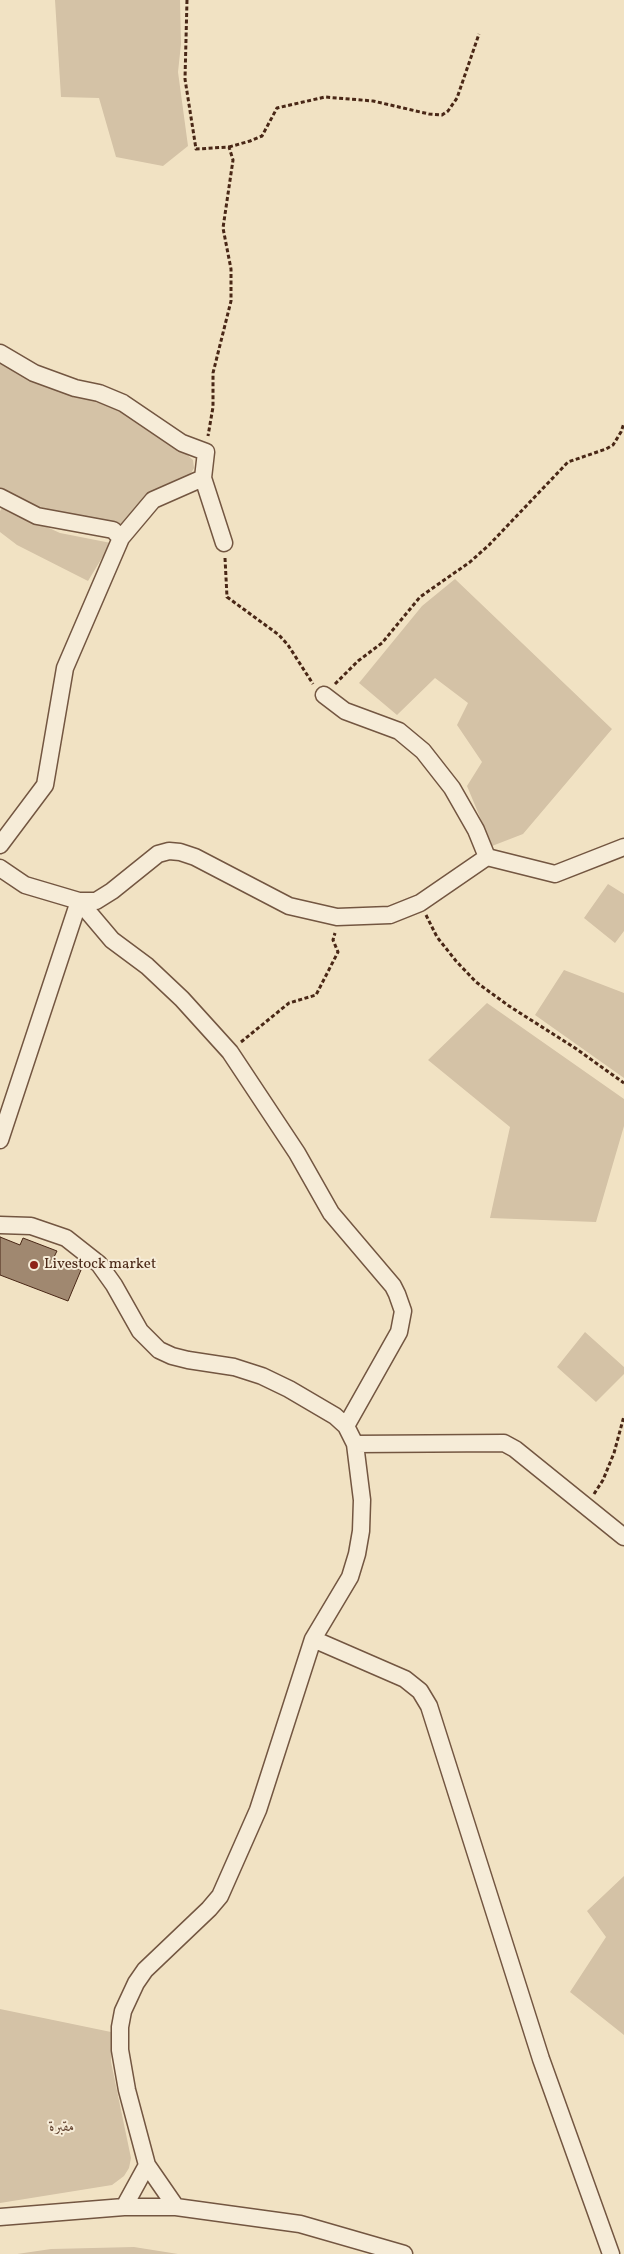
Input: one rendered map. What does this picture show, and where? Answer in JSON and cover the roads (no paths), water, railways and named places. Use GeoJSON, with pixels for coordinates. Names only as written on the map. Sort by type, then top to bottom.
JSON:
{"type":"FeatureCollection","features":[{"type":"Feature","properties":{"kind":"street"},"geometry":{"type":"LineString","coordinates":[[0,353],[34,373],[75,388],[99,393],[123,403],[182,443],[206,452],[204,478],[224,542]]}},
{"type":"Feature","properties":{"kind":"street"},"geometry":{"type":"LineString","coordinates":[[0,845],[45,785],[65,668],[122,538],[153,500],[204,478]]}},
{"type":"Feature","properties":{"kind":"street"},"geometry":{"type":"LineString","coordinates":[[0,497],[37,516],[113,530],[122,538]]}},
{"type":"Feature","properties":{"kind":"street"},"geometry":{"type":"LineString","coordinates":[[324,695],[345,711],[399,731],[423,751],[452,788],[476,830],[487,857]]}},
{"type":"Feature","properties":{"kind":"street"},"geometry":{"type":"LineString","coordinates":[[0,868],[25,885],[79,901],[96,901],[112,891],[158,854],[174,852],[195,858],[288,906],[337,917],[390,915],[420,903],[487,857],[555,874],[624,846]]}},
{"type":"Feature","properties":{"kind":"street"},"geometry":{"type":"LineString","coordinates":[[79,901],[112,940],[147,966],[182,998],[230,1052],[297,1153],[331,1213],[393,1286],[403,1311],[399,1332],[346,1426]]}},
{"type":"Feature","properties":{"kind":"street"},"geometry":{"type":"LineString","coordinates":[[0,1140],[79,901]]}},
{"type":"Feature","properties":{"kind":"street"},"geometry":{"type":"LineString","coordinates":[[0,1224],[31,1226],[47,1230],[66,1238],[83,1251],[99,1264],[114,1285],[140,1331],[159,1350],[172,1356],[234,1367],[262,1376],[323,1408],[346,1426],[355,1444],[362,1500],[361,1531],[357,1554],[350,1577],[313,1639],[258,1810],[225,1886],[209,1909],[145,1970],[136,1983],[123,2011],[120,2027],[120,2050],[127,2090],[147,2165],[176,2207]]}},
{"type":"Feature","properties":{"kind":"street"},"geometry":{"type":"LineString","coordinates":[[355,1444],[504,1443],[515,1449],[624,1537]]}},
{"type":"Feature","properties":{"kind":"street"},"geometry":{"type":"LineString","coordinates":[[313,1639],[405,1679],[420,1691],[429,1706],[542,2059],[611,2254]]}},
{"type":"Feature","properties":{"kind":"street"},"geometry":{"type":"LineString","coordinates":[[124,2207],[147,2165]]}},
{"type":"Feature","properties":{"kind":"street"},"geometry":{"type":"LineString","coordinates":[[0,2217],[124,2207],[176,2207],[300,2224],[404,2254]]}},
{"type":"Feature","properties":{"kind":"place","name":"Livestock market"},"geometry":{"type":"Point","coordinates":[34,1265]}},
{"type":"Feature","properties":{"kind":"park label","name":"مقبرة"},"geometry":{"type":"Point","coordinates":[62,2128]}}]}
